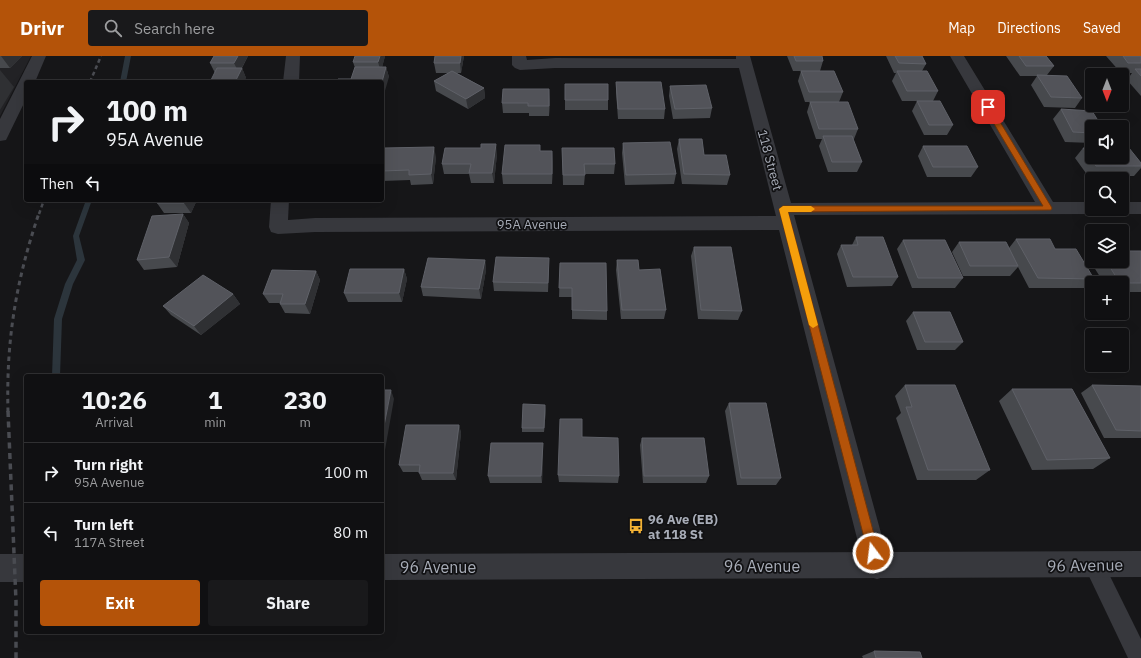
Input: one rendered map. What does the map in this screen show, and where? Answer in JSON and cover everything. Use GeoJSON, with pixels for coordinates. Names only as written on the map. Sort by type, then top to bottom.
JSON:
{"type":"FeatureCollection","features":[{"type":"Feature","properties":{"kind":"street"},"geometry":{"type":"LineString","coordinates":[[27,80],[39,56]]}},
{"type":"Feature","properties":{"kind":"street"},"geometry":{"type":"LineString","coordinates":[[291,80],[294,56]]}},
{"type":"Feature","properties":{"kind":"street"},"geometry":{"type":"LineString","coordinates":[[957,56],[1048,208]]}},
{"type":"Feature","properties":{"kind":"street"},"geometry":{"type":"LineString","coordinates":[[519,60],[555,63],[744,60]]}},
{"type":"Feature","properties":{"kind":"street","name":"118 Street"},"geometry":{"type":"LineString","coordinates":[[744,60],[877,566]]}},
{"type":"Feature","properties":{"kind":"street"},"geometry":{"type":"LineString","coordinates":[[0,136],[24,87]]}},
{"type":"Feature","properties":{"kind":"street","name":"95A Avenue"},"geometry":{"type":"LineString","coordinates":[[280,202],[278,227],[1085,208]]}},
{"type":"Feature","properties":{"kind":"street"},"geometry":{"type":"LineString","coordinates":[[1129,208],[1141,208]]}},
{"type":"Feature","properties":{"kind":"street","name":"96 Avenue"},"geometry":{"type":"LineString","coordinates":[[384,567],[1141,564]]}},
{"type":"Feature","properties":{"kind":"street"},"geometry":{"type":"LineString","coordinates":[[0,568],[24,568]]}},
{"type":"Feature","properties":{"kind":"lane"},"geometry":{"type":"LineString","coordinates":[[1094,565],[1139,658]]}},
{"type":"Feature","properties":{"kind":"shaded area"},"geometry":{"type":"Polygon","coordinates":[[[0,56],[31,56],[0,116],[0,56]]]}},
{"type":"Feature","properties":{"kind":"building"},"geometry":{"type":"Polygon","coordinates":[[[214,56],[238,56],[234,63],[210,63],[214,56]]]}},
{"type":"Feature","properties":{"kind":"building"},"geometry":{"type":"Polygon","coordinates":[[[355,56],[380,56],[378,62],[353,62],[355,56]]]}},
{"type":"Feature","properties":{"kind":"building"},"geometry":{"type":"Polygon","coordinates":[[[435,56],[461,56],[460,63],[434,63],[435,56]]]}},
{"type":"Feature","properties":{"kind":"building"},"geometry":{"type":"Polygon","coordinates":[[[794,56],[822,56],[823,61],[796,61],[794,56]]]}},
{"type":"Feature","properties":{"kind":"building"},"geometry":{"type":"Polygon","coordinates":[[[895,56],[922,56],[926,64],[899,63],[895,56]]]}},
{"type":"Feature","properties":{"kind":"building"},"geometry":{"type":"Polygon","coordinates":[[[1019,56],[1046,56],[1054,66],[1026,66],[1019,56]]]}},
{"type":"Feature","properties":{"kind":"building"},"geometry":{"type":"Polygon","coordinates":[[[1123,56],[1141,56],[1141,63],[1128,63],[1123,56]]]}},
{"type":"Feature","properties":{"kind":"building"},"geometry":{"type":"Polygon","coordinates":[[[355,67],[386,67],[383,80],[338,80],[351,79],[355,67]]]}},
{"type":"Feature","properties":{"kind":"building"},"geometry":{"type":"Polygon","coordinates":[[[217,68],[242,68],[236,80],[211,80],[217,68]]]}},
{"type":"Feature","properties":{"kind":"building"},"geometry":{"type":"Polygon","coordinates":[[[1135,69],[1141,69],[1141,76],[1135,69]]]}},
{"type":"Feature","properties":{"kind":"building"},"geometry":{"type":"Polygon","coordinates":[[[452,71],[484,88],[466,99],[434,81],[452,71]]]}},
{"type":"Feature","properties":{"kind":"building"},"geometry":{"type":"Polygon","coordinates":[[[801,71],[834,71],[843,92],[809,92],[801,71]]]}},
{"type":"Feature","properties":{"kind":"building"},"geometry":{"type":"Polygon","coordinates":[[[897,71],[927,71],[938,91],[907,91],[897,71]]]}},
{"type":"Feature","properties":{"kind":"building"},"geometry":{"type":"Polygon","coordinates":[[[1037,75],[1067,76],[1082,98],[1051,97],[1037,75]]]}},
{"type":"Feature","properties":{"kind":"building"},"geometry":{"type":"Polygon","coordinates":[[[616,82],[661,82],[665,109],[618,109],[616,82]]]}},
{"type":"Feature","properties":{"kind":"building"},"geometry":{"type":"Polygon","coordinates":[[[565,84],[608,84],[608,100],[565,100],[565,84]]]}},
{"type":"Feature","properties":{"kind":"building"},"geometry":{"type":"Polygon","coordinates":[[[706,85],[712,108],[675,109],[670,86],[706,85]]]}},
{"type":"Feature","properties":{"kind":"building"},"geometry":{"type":"Polygon","coordinates":[[[503,89],[549,89],[549,106],[528,106],[528,103],[502,103],[503,89]]]}},
{"type":"Feature","properties":{"kind":"building"},"geometry":{"type":"Polygon","coordinates":[[[917,101],[940,101],[953,125],[929,125],[917,101]]]}},
{"type":"Feature","properties":{"kind":"building"},"geometry":{"type":"Polygon","coordinates":[[[810,102],[848,102],[858,129],[819,129],[810,102]]]}},
{"type":"Feature","properties":{"kind":"building"},"geometry":{"type":"Polygon","coordinates":[[[1061,109],[1093,112],[1098,120],[1085,120],[1085,133],[1073,132],[1061,109]]]}},
{"type":"Feature","properties":{"kind":"building"},"geometry":{"type":"Polygon","coordinates":[[[823,136],[852,136],[862,162],[832,162],[823,136]]]}},
{"type":"Feature","properties":{"kind":"building"},"geometry":{"type":"Polygon","coordinates":[[[679,139],[702,139],[704,155],[726,155],[730,175],[684,174],[679,139]]]}},
{"type":"Feature","properties":{"kind":"building"},"geometry":{"type":"Polygon","coordinates":[[[670,142],[676,174],[626,175],[623,143],[670,142]]]}},
{"type":"Feature","properties":{"kind":"building"},"geometry":{"type":"Polygon","coordinates":[[[481,144],[496,144],[492,173],[469,173],[471,164],[442,164],[445,148],[481,148],[481,144]]]}},
{"type":"Feature","properties":{"kind":"building"},"geometry":{"type":"Polygon","coordinates":[[[505,145],[540,145],[540,151],[552,151],[552,174],[502,174],[505,145]]]}},
{"type":"Feature","properties":{"kind":"building"},"geometry":{"type":"Polygon","coordinates":[[[923,146],[967,146],[978,167],[933,167],[923,146]]]}},
{"type":"Feature","properties":{"kind":"building"},"geometry":{"type":"Polygon","coordinates":[[[434,147],[431,174],[409,175],[409,170],[384,171],[384,148],[434,147]]]}},
{"type":"Feature","properties":{"kind":"building"},"geometry":{"type":"Polygon","coordinates":[[[562,148],[614,148],[615,164],[584,164],[585,175],[563,175],[562,148]]]}},
{"type":"Feature","properties":{"kind":"building"},"geometry":{"type":"Polygon","coordinates":[[[1129,148],[1141,163],[1141,166],[1096,166],[1095,164],[1129,164],[1129,148]]]}},
{"type":"Feature","properties":{"kind":"building"},"geometry":{"type":"Polygon","coordinates":[[[158,202],[185,202],[184,203],[157,203],[158,202]]]}},
{"type":"Feature","properties":{"kind":"building"},"geometry":{"type":"Polygon","coordinates":[[[183,214],[169,257],[137,260],[152,216],[183,214]]]}},
{"type":"Feature","properties":{"kind":"building"},"geometry":{"type":"Polygon","coordinates":[[[856,237],[883,237],[898,277],[853,277],[841,245],[858,245],[856,237]]]}},
{"type":"Feature","properties":{"kind":"building"},"geometry":{"type":"Polygon","coordinates":[[[1016,239],[1050,239],[1055,249],[1076,249],[1085,264],[1085,268],[1087,268],[1092,276],[1085,276],[1085,279],[1038,278],[1016,239]]]}},
{"type":"Feature","properties":{"kind":"building"},"geometry":{"type":"Polygon","coordinates":[[[903,240],[945,240],[963,278],[918,278],[903,240]]]}},
{"type":"Feature","properties":{"kind":"building"},"geometry":{"type":"Polygon","coordinates":[[[959,242],[1006,242],[1018,266],[970,266],[959,242]]]}},
{"type":"Feature","properties":{"kind":"building"},"geometry":{"type":"Polygon","coordinates":[[[694,247],[731,247],[742,311],[701,310],[694,247]]]}},
{"type":"Feature","properties":{"kind":"building"},"geometry":{"type":"Polygon","coordinates":[[[1129,251],[1141,251],[1141,283],[1129,283],[1129,276],[1116,276],[1110,268],[1129,268],[1129,251]]]}},
{"type":"Feature","properties":{"kind":"building"},"geometry":{"type":"Polygon","coordinates":[[[496,257],[549,258],[548,283],[493,282],[496,257]]]}},
{"type":"Feature","properties":{"kind":"building"},"geometry":{"type":"Polygon","coordinates":[[[428,258],[485,260],[479,289],[421,287],[428,258]]]}},
{"type":"Feature","properties":{"kind":"building"},"geometry":{"type":"Polygon","coordinates":[[[617,260],[638,260],[639,270],[660,269],[666,310],[622,310],[617,260]]]}},
{"type":"Feature","properties":{"kind":"building"},"geometry":{"type":"Polygon","coordinates":[[[560,263],[606,263],[607,311],[572,310],[572,288],[559,288],[560,263]]]}},
{"type":"Feature","properties":{"kind":"building"},"geometry":{"type":"Polygon","coordinates":[[[350,269],[404,269],[399,293],[344,293],[350,269]]]}},
{"type":"Feature","properties":{"kind":"building"},"geometry":{"type":"Polygon","coordinates":[[[272,270],[316,271],[305,304],[280,304],[283,294],[263,294],[272,270]]]}},
{"type":"Feature","properties":{"kind":"building"},"geometry":{"type":"Polygon","coordinates":[[[203,275],[233,294],[194,326],[163,306],[203,275]]]}},
{"type":"Feature","properties":{"kind":"building"},"geometry":{"type":"Polygon","coordinates":[[[913,312],[950,312],[963,342],[925,342],[913,312]]]}},
{"type":"Feature","properties":{"kind":"building"},"geometry":{"type":"Polygon","coordinates":[[[905,385],[955,385],[990,470],[928,470],[906,407],[912,407],[905,385]]]}},
{"type":"Feature","properties":{"kind":"building"},"geometry":{"type":"Polygon","coordinates":[[[1092,385],[1141,386],[1141,431],[1116,430],[1092,385]]]}},
{"type":"Feature","properties":{"kind":"building"},"geometry":{"type":"Polygon","coordinates":[[[1012,389],[1072,389],[1110,458],[1047,460],[1012,389]]]}},
{"type":"Feature","properties":{"kind":"building"},"geometry":{"type":"Polygon","coordinates":[[[384,390],[391,390],[384,426],[384,390]]]}},
{"type":"Feature","properties":{"kind":"building"},"geometry":{"type":"Polygon","coordinates":[[[729,403],[766,403],[781,478],[741,478],[729,403]]]}},
{"type":"Feature","properties":{"kind":"building"},"geometry":{"type":"Polygon","coordinates":[[[523,404],[545,405],[544,428],[522,428],[523,404]]]}},
{"type":"Feature","properties":{"kind":"building"},"geometry":{"type":"Polygon","coordinates":[[[560,419],[582,419],[582,437],[618,438],[619,476],[558,475],[560,419]]]}},
{"type":"Feature","properties":{"kind":"building"},"geometry":{"type":"Polygon","coordinates":[[[406,425],[459,425],[453,473],[419,473],[420,465],[399,465],[406,425]]]}},
{"type":"Feature","properties":{"kind":"building"},"geometry":{"type":"Polygon","coordinates":[[[642,438],[704,438],[709,476],[644,476],[642,438]]]}},
{"type":"Feature","properties":{"kind":"building"},"geometry":{"type":"Polygon","coordinates":[[[491,443],[543,443],[541,476],[488,476],[491,443]]]}},
{"type":"Feature","properties":{"kind":"building"},"geometry":{"type":"Polygon","coordinates":[[[874,651],[920,652],[922,658],[876,658],[874,651]]]}},
{"type":"Feature","properties":{"kind":"waterway"},"geometry":{"type":"LineString","coordinates":[[123,80],[128,56]]}},
{"type":"Feature","properties":{"kind":"waterway"},"geometry":{"type":"LineString","coordinates":[[56,374],[58,319],[69,284],[81,260],[76,236],[88,202]]}},
{"type":"Feature","properties":{"kind":"railway"},"geometry":{"type":"LineString","coordinates":[[91,80],[101,56]]}},
{"type":"Feature","properties":{"kind":"railway"},"geometry":{"type":"LineString","coordinates":[[39,214],[43,202]]}},
{"type":"Feature","properties":{"kind":"railway"},"geometry":{"type":"LineString","coordinates":[[8,411],[9,360],[14,311],[24,263],[39,213]]}},
{"type":"Feature","properties":{"kind":"railway"},"geometry":{"type":"LineString","coordinates":[[8,411],[16,601],[16,658]]}},
{"type":"Feature","properties":{"kind":"slow traffic"},"geometry":{"type":"LineString","coordinates":[[811,209],[783,209],[813,325]]}},
{"type":"Feature","properties":{"kind":"place","name":"96 Ave (EB) at 118 St"},"geometry":{"type":"Point","coordinates":[636,526]}},
{"type":"Feature","properties":{"kind":"route"},"geometry":{"type":"LineString","coordinates":[[873,553],[783,209],[1048,208],[988,107]]}}]}
